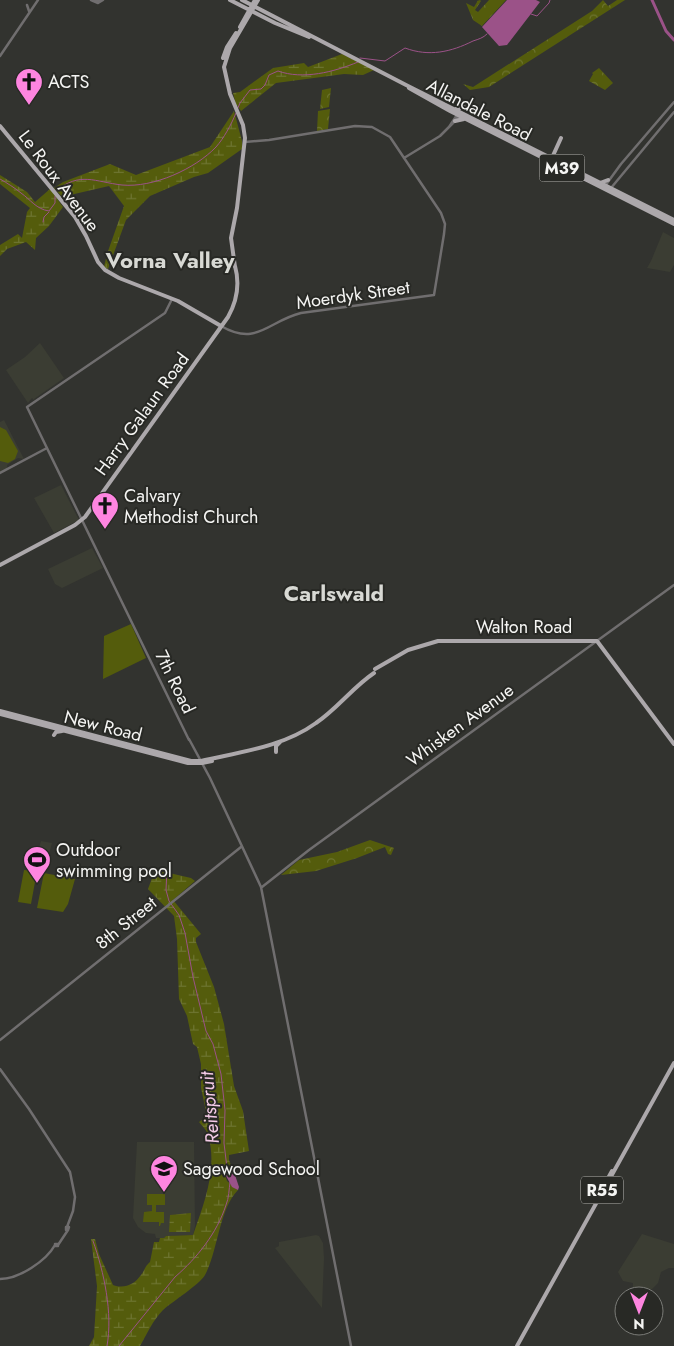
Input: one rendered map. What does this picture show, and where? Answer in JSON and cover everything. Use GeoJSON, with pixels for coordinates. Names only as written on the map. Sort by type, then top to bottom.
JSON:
{"type":"FeatureCollection","features":[{"type":"Feature","properties":{"kind":"main road","name":"Allandale Road"},"geometry":{"type":"LineString","coordinates":[[230,0],[263,17],[330,46]]}},
{"type":"Feature","properties":{"kind":"main road"},"geometry":{"type":"LineString","coordinates":[[243,0],[256,2],[265,11]]}},
{"type":"Feature","properties":{"kind":"main road","name":"Allandale Road"},"geometry":{"type":"LineString","coordinates":[[256,2],[265,11],[330,46],[452,110],[600,183],[604,187]]}},
{"type":"Feature","properties":{"kind":"main road","name":"Harry Galaun Road"},"geometry":{"type":"LineString","coordinates":[[0,565],[82,520],[233,307],[238,282],[231,238],[245,142],[244,129],[225,81],[223,62],[227,48],[256,2]]}},
{"type":"Feature","properties":{"kind":"main road"},"geometry":{"type":"LineString","coordinates":[[241,5],[246,10],[247,18],[255,14],[263,17]]}},
{"type":"Feature","properties":{"kind":"main road"},"geometry":{"type":"LineString","coordinates":[[466,108],[468,118],[454,121],[452,110],[466,108]]}},
{"type":"Feature","properties":{"kind":"main road","name":"Allandale Road"},"geometry":{"type":"LineString","coordinates":[[468,118],[578,177],[604,187],[672,222]]}},
{"type":"Feature","properties":{"kind":"main road","name":"Le Roux Avenue"},"geometry":{"type":"LineString","coordinates":[[0,126],[80,225],[98,262],[105,270],[119,278],[172,299],[221,326]]}},
{"type":"Feature","properties":{"kind":"main road"},"geometry":{"type":"LineString","coordinates":[[565,166],[554,157],[562,140],[550,158],[578,177]]}},
{"type":"Feature","properties":{"kind":"main road"},"geometry":{"type":"LineString","coordinates":[[538,152],[553,153]]}},
{"type":"Feature","properties":{"kind":"main road"},"geometry":{"type":"LineString","coordinates":[[600,183],[608,180]]}},
{"type":"Feature","properties":{"kind":"main road"},"geometry":{"type":"LineString","coordinates":[[614,183],[616,192]]}},
{"type":"Feature","properties":{"kind":"main road","name":"Allandale Road"},"geometry":{"type":"LineString","coordinates":[[609,190],[672,222]]}},
{"type":"Feature","properties":{"kind":"main road"},"geometry":{"type":"LineString","coordinates":[[672,222],[674,229]]}},
{"type":"Feature","properties":{"kind":"main road","name":"Walton Road"},"geometry":{"type":"LineString","coordinates":[[201,762],[264,746],[294,736],[324,717],[374,671],[410,650],[432,643],[451,641],[597,641]]}},
{"type":"Feature","properties":{"kind":"main road"},"geometry":{"type":"LineString","coordinates":[[597,641],[674,744]]}},
{"type":"Feature","properties":{"kind":"main road","name":"New Road"},"geometry":{"type":"LineString","coordinates":[[1,714],[46,724]]}},
{"type":"Feature","properties":{"kind":"main road","name":"New Road"},"geometry":{"type":"LineString","coordinates":[[1,714],[31,719],[46,724]]}},
{"type":"Feature","properties":{"kind":"main road"},"geometry":{"type":"LineString","coordinates":[[31,719],[52,726],[55,725]]}},
{"type":"Feature","properties":{"kind":"main road"},"geometry":{"type":"LineString","coordinates":[[46,724],[55,725],[75,734]]}},
{"type":"Feature","properties":{"kind":"main road"},"geometry":{"type":"LineString","coordinates":[[46,724],[53,734],[64,730]]}},
{"type":"Feature","properties":{"kind":"main road","name":"New Road"},"geometry":{"type":"LineString","coordinates":[[55,725],[75,734],[188,762],[201,762]]}},
{"type":"Feature","properties":{"kind":"main road","name":"New Road"},"geometry":{"type":"LineString","coordinates":[[55,725],[201,762]]}},
{"type":"Feature","properties":{"kind":"main road","name":"Walton Road"},"geometry":{"type":"LineString","coordinates":[[255,748],[294,736]]}},
{"type":"Feature","properties":{"kind":"main road"},"geometry":{"type":"LineString","coordinates":[[264,746],[276,752],[276,746],[281,741]]}},
{"type":"Feature","properties":{"kind":"main road"},"geometry":{"type":"LineString","coordinates":[[145,748],[164,756]]}},
{"type":"Feature","properties":{"kind":"main road"},"geometry":{"type":"LineString","coordinates":[[191,761],[196,759],[196,755]]}},
{"type":"Feature","properties":{"kind":"main road","name":"R55"},"geometry":{"type":"LineString","coordinates":[[562,1264],[592,1213],[598,1207],[600,1197],[674,1063]]}},
{"type":"Feature","properties":{"kind":"main road","name":"R55"},"geometry":{"type":"LineString","coordinates":[[517,1346],[608,1178],[644,1117]]}},
{"type":"Feature","properties":{"kind":"street"},"geometry":{"type":"LineString","coordinates":[[0,56],[38,0]]}},
{"type":"Feature","properties":{"kind":"street"},"geometry":{"type":"LineString","coordinates":[[92,0],[98,3],[102,0]]}},
{"type":"Feature","properties":{"kind":"street"},"geometry":{"type":"LineString","coordinates":[[27,6],[29,9],[28,15]]}},
{"type":"Feature","properties":{"kind":"street"},"geometry":{"type":"LineString","coordinates":[[604,187],[674,102]]}},
{"type":"Feature","properties":{"kind":"street"},"geometry":{"type":"LineString","coordinates":[[609,190],[674,112]]}},
{"type":"Feature","properties":{"kind":"street"},"geometry":{"type":"LineString","coordinates":[[404,158],[438,137],[460,114]]}},
{"type":"Feature","properties":{"kind":"street"},"geometry":{"type":"LineString","coordinates":[[653,127],[653,119],[662,117]]}},
{"type":"Feature","properties":{"kind":"street"},"geometry":{"type":"LineString","coordinates":[[245,142],[356,126],[366,126],[389,136],[445,221],[435,291],[439,295]]}},
{"type":"Feature","properties":{"kind":"street","name":"Moerdyk Street"},"geometry":{"type":"LineString","coordinates":[[221,326],[240,334],[259,334],[286,318],[301,313],[434,296],[435,291]]}},
{"type":"Feature","properties":{"kind":"street","name":"7th Road"},"geometry":{"type":"LineString","coordinates":[[172,299],[165,313],[27,407],[261,887],[277,966]]}},
{"type":"Feature","properties":{"kind":"street"},"geometry":{"type":"LineString","coordinates":[[0,473],[48,448]]}},
{"type":"Feature","properties":{"kind":"street","name":"Whisken Avenue"},"geometry":{"type":"LineString","coordinates":[[261,887],[309,850],[674,585]]}},
{"type":"Feature","properties":{"kind":"street","name":"7th Road"},"geometry":{"type":"LineString","coordinates":[[189,739],[201,762]]}},
{"type":"Feature","properties":{"kind":"street","name":"8th Street"},"geometry":{"type":"LineString","coordinates":[[0,1040],[217,865],[242,847]]}},
{"type":"Feature","properties":{"kind":"street"},"geometry":{"type":"LineString","coordinates":[[277,966],[352,1346]]}},
{"type":"Feature","properties":{"kind":"street"},"geometry":{"type":"LineString","coordinates":[[277,966],[285,1008]]}},
{"type":"Feature","properties":{"kind":"street"},"geometry":{"type":"LineString","coordinates":[[280,981],[285,985]]}},
{"type":"Feature","properties":{"kind":"street"},"geometry":{"type":"LineString","coordinates":[[0,1070],[63,1159],[70,1172],[75,1197],[74,1211],[57,1245],[26,1271],[10,1278],[0,1279]]}},
{"type":"Feature","properties":{"kind":"shaded area"},"geometry":{"type":"Polygon","coordinates":[[[507,0],[536,0],[540,2],[507,45],[499,46],[482,27],[507,0]]]}},
{"type":"Feature","properties":{"kind":"shaded area"},"geometry":{"type":"Polygon","coordinates":[[[663,232],[674,238],[674,265],[670,272],[647,268],[663,232]]]}},
{"type":"Feature","properties":{"kind":"shaded area"},"geometry":{"type":"Polygon","coordinates":[[[40,343],[64,378],[34,399],[35,401],[32,398],[28,403],[6,370],[25,357],[40,343]]]}},
{"type":"Feature","properties":{"kind":"shaded area"},"geometry":{"type":"Polygon","coordinates":[[[4,420],[24,459],[18,458],[7,465],[7,469],[0,473],[0,422],[4,420]]]}},
{"type":"Feature","properties":{"kind":"shaded area"},"geometry":{"type":"Polygon","coordinates":[[[61,485],[79,520],[54,533],[34,498],[61,485]]]}},
{"type":"Feature","properties":{"kind":"shaded area"},"geometry":{"type":"Polygon","coordinates":[[[92,548],[103,568],[62,588],[55,584],[48,569],[92,548]]]}},
{"type":"Feature","properties":{"kind":"shaded area"},"geometry":{"type":"Polygon","coordinates":[[[41,841],[52,843],[45,868],[25,864],[27,851],[39,848],[41,841]]]}},
{"type":"Feature","properties":{"kind":"shaded area","name":"Sagewood School"},"geometry":{"type":"Polygon","coordinates":[[[137,1142],[194,1142],[195,1226],[193,1235],[156,1238],[155,1234],[146,1233],[138,1227],[133,1218],[137,1142]]]}},
{"type":"Feature","properties":{"kind":"shaded area","name":"Reitspruit"},"geometry":{"type":"Polygon","coordinates":[[[232,1166],[239,1187],[238,1190],[232,1187],[225,1174],[227,1169],[232,1166]]]}},
{"type":"Feature","properties":{"kind":"shaded area"},"geometry":{"type":"Polygon","coordinates":[[[642,1234],[674,1244],[674,1268],[661,1272],[658,1283],[655,1286],[633,1286],[633,1283],[623,1281],[618,1272],[642,1234]]]}},
{"type":"Feature","properties":{"kind":"shaded area"},"geometry":{"type":"Polygon","coordinates":[[[319,1236],[323,1243],[322,1308],[275,1248],[279,1246],[279,1242],[319,1236]]]}},
{"type":"Feature","properties":{"kind":"green space"},"geometry":{"type":"Polygon","coordinates":[[[480,0],[475,10],[478,12],[489,0],[506,0],[482,26],[473,20],[466,3],[474,7],[477,1],[480,0]]]}},
{"type":"Feature","properties":{"kind":"green space"},"geometry":{"type":"Polygon","coordinates":[[[603,0],[608,6],[617,0],[625,0],[489,87],[470,90],[463,84],[473,87],[592,11],[603,0]]]}},
{"type":"Feature","properties":{"kind":"green space"},"geometry":{"type":"Polygon","coordinates":[[[342,54],[374,70],[363,75],[344,74],[276,83],[241,111],[236,104],[233,93],[240,92],[273,68],[304,63],[308,67],[342,54]]]}},
{"type":"Feature","properties":{"kind":"green space"},"geometry":{"type":"Polygon","coordinates":[[[599,68],[613,83],[605,90],[589,81],[592,73],[599,68]]]}},
{"type":"Feature","properties":{"kind":"green space"},"geometry":{"type":"Polygon","coordinates":[[[331,88],[329,107],[320,109],[322,90],[331,88]]]}},
{"type":"Feature","properties":{"kind":"green space"},"geometry":{"type":"Polygon","coordinates":[[[330,109],[328,129],[317,131],[318,111],[330,109]]]}},
{"type":"Feature","properties":{"kind":"green space"},"geometry":{"type":"Polygon","coordinates":[[[234,111],[242,141],[242,149],[208,173],[150,196],[126,220],[108,269],[104,267],[124,206],[109,186],[70,195],[64,199],[54,188],[63,182],[110,164],[136,175],[210,147],[234,111]]]}},
{"type":"Feature","properties":{"kind":"green space"},"geometry":{"type":"Polygon","coordinates":[[[0,175],[27,192],[35,202],[50,189],[63,207],[49,226],[36,238],[35,250],[26,242],[7,249],[0,256],[0,245],[18,234],[22,238],[27,212],[30,208],[0,184],[0,175]]]}},
{"type":"Feature","properties":{"kind":"green space"},"geometry":{"type":"Polygon","coordinates":[[[0,427],[6,430],[18,451],[15,459],[8,463],[0,461],[0,427]]]}},
{"type":"Feature","properties":{"kind":"green space"},"geometry":{"type":"Polygon","coordinates":[[[131,624],[146,658],[103,679],[104,636],[131,624]]]}},
{"type":"Feature","properties":{"kind":"green space"},"geometry":{"type":"Polygon","coordinates":[[[370,840],[394,848],[391,855],[388,854],[385,847],[316,871],[281,875],[299,860],[337,852],[370,840]]]}},
{"type":"Feature","properties":{"kind":"green space"},"geometry":{"type":"Polygon","coordinates":[[[24,870],[37,871],[31,904],[18,902],[24,870]]]}},
{"type":"Feature","properties":{"kind":"green space","name":"Reitspruit"},"geometry":{"type":"Polygon","coordinates":[[[165,872],[191,878],[195,881],[173,900],[201,934],[196,938],[196,942],[214,987],[224,1024],[234,1086],[243,1111],[249,1151],[229,1155],[232,1168],[224,1173],[227,1181],[238,1190],[227,1208],[213,1254],[202,1279],[159,1314],[140,1346],[89,1346],[94,1337],[97,1286],[91,1239],[95,1239],[99,1254],[113,1285],[121,1287],[132,1284],[150,1262],[154,1242],[159,1242],[160,1238],[166,1236],[193,1235],[211,1173],[211,1148],[208,1135],[199,1122],[207,1116],[201,1088],[201,1064],[197,1047],[193,1044],[187,1016],[179,999],[177,939],[174,916],[148,889],[154,873],[165,872]]]}},
{"type":"Feature","properties":{"kind":"green space"},"geometry":{"type":"Polygon","coordinates":[[[44,873],[75,879],[68,904],[63,912],[37,908],[44,873]]]}},
{"type":"Feature","properties":{"kind":"green space"},"geometry":{"type":"Polygon","coordinates":[[[147,1194],[165,1194],[165,1205],[156,1205],[156,1212],[164,1212],[164,1223],[161,1223],[160,1226],[159,1222],[143,1222],[144,1212],[152,1211],[152,1205],[147,1205],[147,1194]]]}},
{"type":"Feature","properties":{"kind":"green space"},"geometry":{"type":"Polygon","coordinates":[[[191,1213],[190,1232],[169,1232],[170,1215],[191,1213]]]}},
{"type":"Feature","properties":{"kind":"waterway"},"geometry":{"type":"LineString","coordinates":[[531,14],[537,16],[550,0]]}},
{"type":"Feature","properties":{"kind":"waterway"},"geometry":{"type":"LineString","coordinates":[[652,0],[666,31],[674,40]]}},
{"type":"Feature","properties":{"kind":"waterway"},"geometry":{"type":"LineString","coordinates":[[360,58],[385,61],[405,48],[431,53],[440,52],[456,48],[487,34]]}},
{"type":"Feature","properties":{"kind":"waterway"},"geometry":{"type":"LineString","coordinates":[[237,110],[250,90],[261,89],[269,75],[278,71],[298,75],[318,74],[358,62]]}},
{"type":"Feature","properties":{"kind":"waterway"},"geometry":{"type":"LineString","coordinates":[[56,191],[73,181],[80,180],[88,179],[122,185],[134,185],[160,180],[173,175],[197,163],[216,147],[222,140],[236,113]]}},
{"type":"Feature","properties":{"kind":"waterway"},"geometry":{"type":"LineString","coordinates":[[0,179],[44,210],[49,211],[55,203],[55,196]]}},
{"type":"Feature","properties":{"kind":"waterway"},"geometry":{"type":"LineString","coordinates":[[43,222],[44,217],[49,212]]}},
{"type":"Feature","properties":{"kind":"waterway","name":"Reitspruit"},"geometry":{"type":"LineString","coordinates":[[167,869],[166,890],[169,901],[179,915],[185,933],[206,1031],[213,1044],[221,1074],[225,1110],[224,1143],[227,1168]]}},
{"type":"Feature","properties":{"kind":"waterway","name":"Reitspruit"},"geometry":{"type":"LineString","coordinates":[[119,1346],[212,1235],[227,1202],[230,1182]]}},
{"type":"Feature","properties":{"kind":"waterway"},"geometry":{"type":"LineString","coordinates":[[93,1241],[101,1266],[108,1306],[109,1333],[107,1346]]}},
{"type":"Feature","properties":{"kind":"place","name":"ACTS"},"geometry":{"type":"Point","coordinates":[29,106]}},
{"type":"Feature","properties":{"kind":"place","name":"Calvary Methodist Church"},"geometry":{"type":"Point","coordinates":[105,530]}},
{"type":"Feature","properties":{"kind":"place","name":"Outdoor swimming pool"},"geometry":{"type":"Point","coordinates":[37,884]}},
{"type":"Feature","properties":{"kind":"place","name":"Sagewood School"},"geometry":{"type":"Point","coordinates":[164,1193]}},
{"type":"Feature","properties":{"kind":"district","name":"Vorna Valley"},"geometry":{"type":"Point","coordinates":[170,260]}},
{"type":"Feature","properties":{"kind":"district","name":"Carlswald"},"geometry":{"type":"Point","coordinates":[334,593]}}]}
